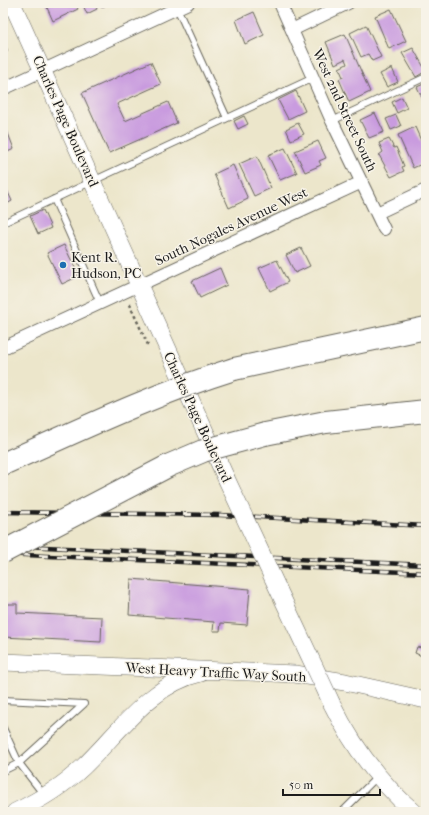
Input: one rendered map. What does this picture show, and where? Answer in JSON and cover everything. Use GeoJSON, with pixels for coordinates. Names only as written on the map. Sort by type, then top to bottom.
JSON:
{"type":"FeatureCollection","features":[{"type":"Feature","properties":{"kind":"highway"},"geometry":{"type":"LineString","coordinates":[[3,464],[134,405],[191,383],[234,369],[426,328]]}},
{"type":"Feature","properties":{"kind":"highway"},"geometry":{"type":"LineString","coordinates":[[3,552],[170,465],[203,451],[265,434],[326,422],[426,412]]}},
{"type":"Feature","properties":{"kind":"main road","name":"Charles Page Boulevard"},"geometry":{"type":"LineString","coordinates":[[12,3],[44,70],[140,284],[173,363],[332,704],[354,743],[378,776],[414,812]]}},
{"type":"Feature","properties":{"kind":"main road","name":"West Heavy Traffic Way South"},"geometry":{"type":"LineString","coordinates":[[3,662],[295,674],[345,682],[426,700]]}},
{"type":"Feature","properties":{"kind":"main road"},"geometry":{"type":"LineString","coordinates":[[15,812],[45,796],[84,766],[155,694],[185,678],[215,670]]}},
{"type":"Feature","properties":{"kind":"street","name":"West 2nd Street South"},"geometry":{"type":"LineString","coordinates":[[280,3],[312,78],[384,228]]}},
{"type":"Feature","properties":{"kind":"street"},"geometry":{"type":"LineString","coordinates":[[292,30],[348,3]]}},
{"type":"Feature","properties":{"kind":"street"},"geometry":{"type":"LineString","coordinates":[[3,89],[182,5]]}},
{"type":"Feature","properties":{"kind":"street","name":"South Nogales Avenue West"},"geometry":{"type":"LineString","coordinates":[[3,348],[362,182]]}},
{"type":"Feature","properties":{"kind":"street"},"geometry":{"type":"LineString","coordinates":[[377,213],[426,190]]}},
{"type":"Feature","properties":{"kind":"lane"},"geometry":{"type":"LineString","coordinates":[[182,5],[228,118]]}},
{"type":"Feature","properties":{"kind":"lane"},"geometry":{"type":"LineString","coordinates":[[332,121],[426,77]]}},
{"type":"Feature","properties":{"kind":"lane"},"geometry":{"type":"LineString","coordinates":[[3,223],[312,78]]}},
{"type":"Feature","properties":{"kind":"lane"},"geometry":{"type":"LineString","coordinates":[[54,199],[100,303]]}},
{"type":"Feature","properties":{"kind":"lane"},"geometry":{"type":"LineString","coordinates":[[3,700],[84,704],[19,763],[3,771]]}},
{"type":"Feature","properties":{"kind":"lane"},"geometry":{"type":"LineString","coordinates":[[3,728],[19,763],[45,796]]}},
{"type":"Feature","properties":{"kind":"lane"},"geometry":{"type":"LineString","coordinates":[[342,812],[378,776]]}},
{"type":"Feature","properties":{"kind":"building"},"geometry":{"type":"Polygon","coordinates":[[[45,3],[75,3],[78,9],[53,21],[45,3]]]}},
{"type":"Feature","properties":{"kind":"building"},"geometry":{"type":"Polygon","coordinates":[[[82,3],[98,3],[95,4],[97,9],[87,14],[82,3]]]}},
{"type":"Feature","properties":{"kind":"building"},"geometry":{"type":"Polygon","coordinates":[[[100,3],[111,3],[102,7],[100,3]]]}},
{"type":"Feature","properties":{"kind":"building"},"geometry":{"type":"Polygon","coordinates":[[[391,9],[406,41],[389,49],[375,16],[391,9]]]}},
{"type":"Feature","properties":{"kind":"building"},"geometry":{"type":"Polygon","coordinates":[[[254,12],[264,35],[245,44],[236,20],[254,12]]]}},
{"type":"Feature","properties":{"kind":"building"},"geometry":{"type":"Polygon","coordinates":[[[366,25],[381,57],[372,61],[368,54],[361,57],[350,33],[366,25]]]}},
{"type":"Feature","properties":{"kind":"building"},"geometry":{"type":"Polygon","coordinates":[[[345,34],[370,92],[349,102],[339,79],[343,77],[339,68],[347,64],[345,59],[335,64],[326,42],[345,34]]]}},
{"type":"Feature","properties":{"kind":"building"},"geometry":{"type":"Polygon","coordinates":[[[3,41],[8,51],[3,53],[3,41]]]}},
{"type":"Feature","properties":{"kind":"building"},"geometry":{"type":"Polygon","coordinates":[[[413,48],[426,71],[416,77],[402,53],[413,48]]]}},
{"type":"Feature","properties":{"kind":"building"},"geometry":{"type":"Polygon","coordinates":[[[151,62],[161,84],[117,104],[125,121],[168,102],[177,123],[109,153],[82,93],[151,62]]]}},
{"type":"Feature","properties":{"kind":"building"},"geometry":{"type":"Polygon","coordinates":[[[392,68],[398,82],[387,87],[380,74],[392,68]]]}},
{"type":"Feature","properties":{"kind":"building"},"geometry":{"type":"Polygon","coordinates":[[[426,83],[426,100],[424,101],[417,87],[426,83]]]}},
{"type":"Feature","properties":{"kind":"building"},"geometry":{"type":"Polygon","coordinates":[[[296,91],[305,111],[288,119],[278,100],[296,91]]]}},
{"type":"Feature","properties":{"kind":"building"},"geometry":{"type":"Polygon","coordinates":[[[402,97],[407,108],[397,113],[392,102],[402,97]]]}},
{"type":"Feature","properties":{"kind":"building"},"geometry":{"type":"Polygon","coordinates":[[[375,113],[384,132],[369,138],[360,120],[375,113]]]}},
{"type":"Feature","properties":{"kind":"building"},"geometry":{"type":"Polygon","coordinates":[[[396,115],[401,126],[391,130],[386,119],[396,115]]]}},
{"type":"Feature","properties":{"kind":"building"},"geometry":{"type":"Polygon","coordinates":[[[244,116],[248,124],[238,129],[234,121],[244,116]]]}},
{"type":"Feature","properties":{"kind":"building"},"geometry":{"type":"Polygon","coordinates":[[[298,123],[304,134],[291,140],[286,129],[298,123]]]}},
{"type":"Feature","properties":{"kind":"building"},"geometry":{"type":"Polygon","coordinates":[[[415,127],[426,152],[426,162],[413,168],[398,135],[415,127]]]}},
{"type":"Feature","properties":{"kind":"building"},"geometry":{"type":"Polygon","coordinates":[[[6,128],[14,149],[3,154],[3,130],[6,128]]]}},
{"type":"Feature","properties":{"kind":"building"},"geometry":{"type":"Polygon","coordinates":[[[389,139],[394,148],[396,147],[404,166],[402,167],[404,171],[391,177],[379,155],[383,152],[379,143],[389,139]]]}},
{"type":"Feature","properties":{"kind":"building"},"geometry":{"type":"Polygon","coordinates":[[[318,141],[326,158],[319,161],[321,165],[305,172],[295,151],[318,141]]]}},
{"type":"Feature","properties":{"kind":"building"},"geometry":{"type":"Polygon","coordinates":[[[285,148],[297,173],[280,180],[268,155],[285,148]]]}},
{"type":"Feature","properties":{"kind":"building"},"geometry":{"type":"Polygon","coordinates":[[[257,156],[271,188],[254,196],[239,164],[257,156]]]}},
{"type":"Feature","properties":{"kind":"building"},"geometry":{"type":"Polygon","coordinates":[[[233,165],[248,199],[229,208],[214,174],[233,165]]]}},
{"type":"Feature","properties":{"kind":"building"},"geometry":{"type":"Polygon","coordinates":[[[5,186],[12,201],[3,206],[3,188],[5,186]]]}},
{"type":"Feature","properties":{"kind":"building"},"geometry":{"type":"Polygon","coordinates":[[[43,210],[51,228],[38,234],[30,216],[43,210]]]}},
{"type":"Feature","properties":{"kind":"building","name":"Kent R. Hudson, PC"},"geometry":{"type":"Polygon","coordinates":[[[64,245],[79,276],[62,284],[47,253],[64,245]]]}},
{"type":"Feature","properties":{"kind":"building"},"geometry":{"type":"Polygon","coordinates":[[[301,248],[310,266],[295,273],[286,255],[301,248]]]}},
{"type":"Feature","properties":{"kind":"building"},"geometry":{"type":"Polygon","coordinates":[[[277,260],[288,282],[270,291],[259,268],[277,260]]]}},
{"type":"Feature","properties":{"kind":"building"},"geometry":{"type":"Polygon","coordinates":[[[220,268],[227,285],[200,298],[192,281],[220,268]]]}},
{"type":"Feature","properties":{"kind":"building"},"geometry":{"type":"Polygon","coordinates":[[[131,579],[250,589],[247,625],[221,623],[220,631],[213,631],[214,622],[129,615],[131,579]]]}},
{"type":"Feature","properties":{"kind":"building"},"geometry":{"type":"Polygon","coordinates":[[[3,604],[17,604],[17,613],[102,617],[101,642],[3,637],[3,604]]]}},
{"type":"Feature","properties":{"kind":"building"},"geometry":{"type":"Polygon","coordinates":[[[417,647],[426,649],[424,657],[415,653],[417,647]]]}},
{"type":"Feature","properties":{"kind":"railway"},"geometry":{"type":"LineString","coordinates":[[3,512],[220,515],[426,526]]}},
{"type":"Feature","properties":{"kind":"railway"},"geometry":{"type":"LineString","coordinates":[[3,545],[426,565]]}},
{"type":"Feature","properties":{"kind":"railway"},"geometry":{"type":"LineString","coordinates":[[3,554],[426,573]]}},
{"type":"Feature","properties":{"kind":"place","name":"Kent R. Hudson, PC"},"geometry":{"type":"Point","coordinates":[63,265]}}]}
